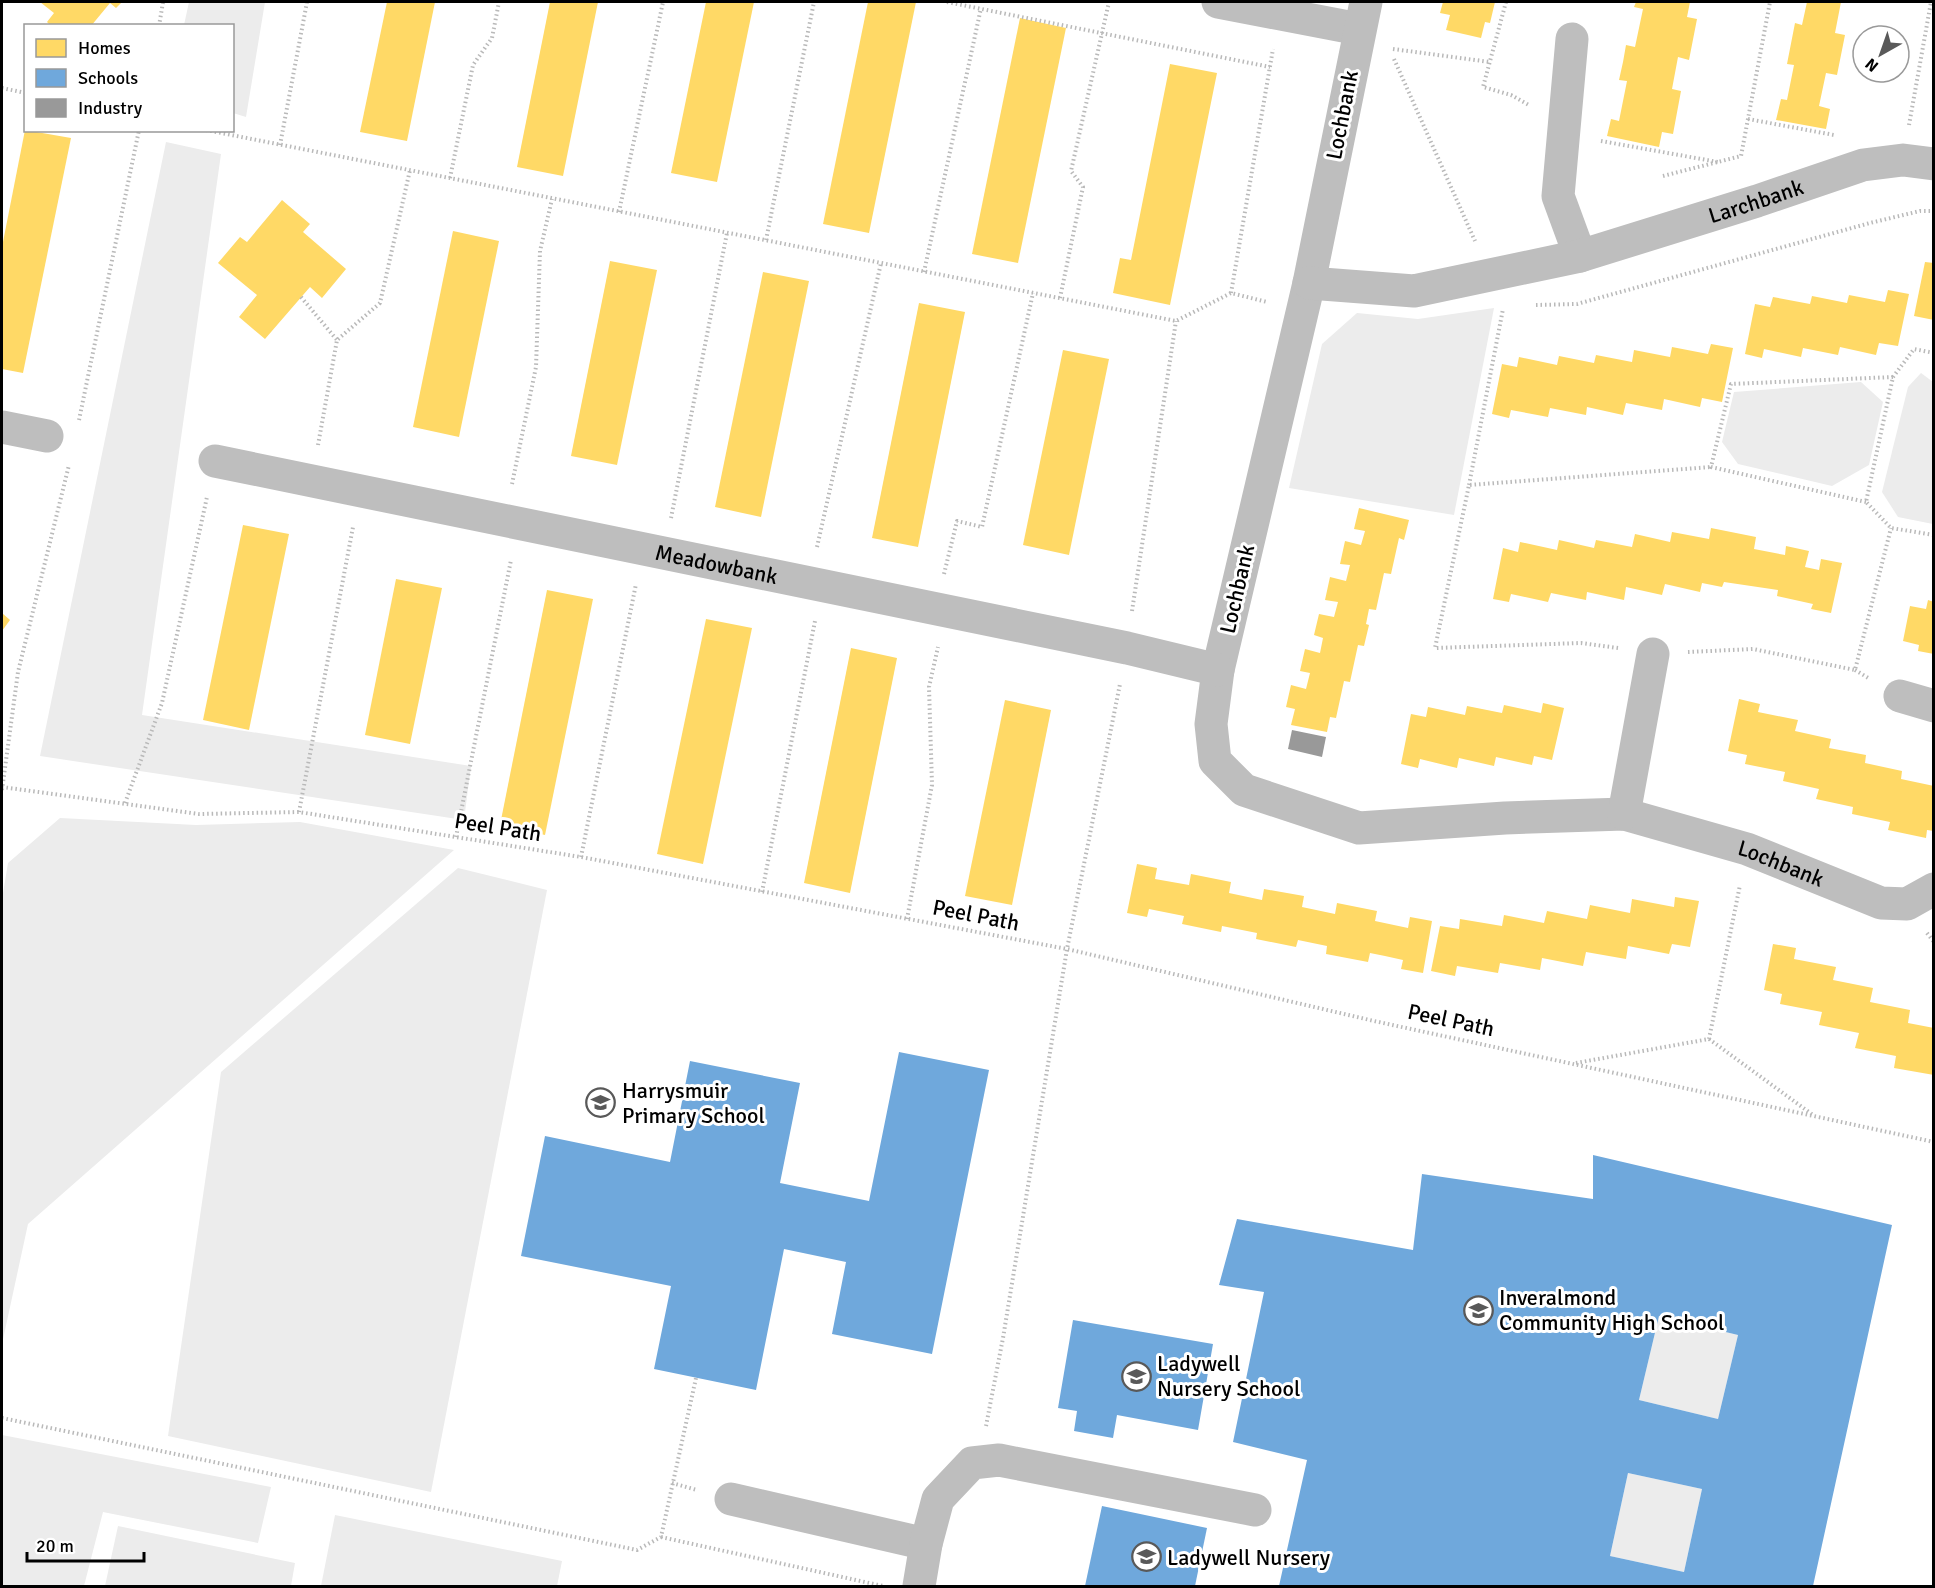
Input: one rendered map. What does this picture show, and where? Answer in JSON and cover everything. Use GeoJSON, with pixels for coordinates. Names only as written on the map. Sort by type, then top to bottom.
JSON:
{"type":"FeatureCollection","features":[{"type":"Feature","properties":{"kind":"street"},"geometry":{"type":"LineString","coordinates":[[1218,2],[1279,13],[1363,15]]}},
{"type":"Feature","properties":{"kind":"street","name":"Lochbank"},"geometry":{"type":"LineString","coordinates":[[1363,15],[1306,297],[1218,670],[1211,724],[1215,761],[1244,790],[1359,828],[1505,818],[1624,814],[1747,849],[1881,903],[1907,904],[1934,889]]}},
{"type":"Feature","properties":{"kind":"street"},"geometry":{"type":"LineString","coordinates":[[1572,39],[1558,196],[1580,256]]}},
{"type":"Feature","properties":{"kind":"street","name":"Larchbank"},"geometry":{"type":"LineString","coordinates":[[1306,297],[1414,291],[1580,256],[1757,201],[1863,165],[1918,162]]}},
{"type":"Feature","properties":{"kind":"street"},"geometry":{"type":"LineString","coordinates":[[3,435],[47,436]]}},
{"type":"Feature","properties":{"kind":"street","name":"Meadowbank"},"geometry":{"type":"LineString","coordinates":[[215,461],[1127,648],[1218,670]]}},
{"type":"Feature","properties":{"kind":"street"},"geometry":{"type":"LineString","coordinates":[[1624,814],[1653,654]]}},
{"type":"Feature","properties":{"kind":"street"},"geometry":{"type":"LineString","coordinates":[[1900,696],[1934,706]]}},
{"type":"Feature","properties":{"kind":"street"},"geometry":{"type":"LineString","coordinates":[[918,1587],[938,1499],[972,1463],[999,1460],[1256,1510]]}},
{"type":"Feature","properties":{"kind":"street"},"geometry":{"type":"LineString","coordinates":[[731,1499],[926,1544]]}},
{"type":"Feature","properties":{"kind":"path"},"geometry":{"type":"LineString","coordinates":[[159,24],[163,2]]}},
{"type":"Feature","properties":{"kind":"path"},"geometry":{"type":"LineString","coordinates":[[280,145],[307,2]]}},
{"type":"Feature","properties":{"kind":"path"},"geometry":{"type":"LineString","coordinates":[[450,178],[473,65],[492,38],[499,2]]}},
{"type":"Feature","properties":{"kind":"path"},"geometry":{"type":"LineString","coordinates":[[619,212],[663,2]]}},
{"type":"Feature","properties":{"kind":"path"},"geometry":{"type":"LineString","coordinates":[[766,240],[814,2]]}},
{"type":"Feature","properties":{"kind":"path"},"geometry":{"type":"LineString","coordinates":[[947,2],[1270,67]]}},
{"type":"Feature","properties":{"kind":"path"},"geometry":{"type":"LineString","coordinates":[[1060,298],[1083,187],[1071,171],[1109,2]]}},
{"type":"Feature","properties":{"kind":"path"},"geometry":{"type":"LineString","coordinates":[[1506,2],[1483,87],[1511,95],[1529,105],[1541,126],[1563,134],[1718,162]]}},
{"type":"Feature","properties":{"kind":"path"},"geometry":{"type":"LineString","coordinates":[[1663,176],[1741,156],[1770,2]]}},
{"type":"Feature","properties":{"kind":"path"},"geometry":{"type":"LineString","coordinates":[[1918,162],[1931,2]]}},
{"type":"Feature","properties":{"kind":"path"},"geometry":{"type":"LineString","coordinates":[[924,272],[981,8]]}},
{"type":"Feature","properties":{"kind":"path"},"geometry":{"type":"LineString","coordinates":[[1231,293],[1279,13]]}},
{"type":"Feature","properties":{"kind":"path"},"geometry":{"type":"LineString","coordinates":[[1490,62],[1389,49],[1497,274],[1503,306],[1435,648],[1581,643],[1653,654],[1753,649],[1855,670],[1891,528]]}},
{"type":"Feature","properties":{"kind":"path"},"geometry":{"type":"LineString","coordinates":[[2,88],[24,93]]}},
{"type":"Feature","properties":{"kind":"path"},"geometry":{"type":"LineString","coordinates":[[1748,119],[1837,135],[1863,165]]}},
{"type":"Feature","properties":{"kind":"path"},"geometry":{"type":"LineString","coordinates":[[216,132],[1176,321],[1231,293],[1306,297]]}},
{"type":"Feature","properties":{"kind":"path"},"geometry":{"type":"LineString","coordinates":[[312,482],[337,339],[380,303],[410,170]]}},
{"type":"Feature","properties":{"kind":"path"},"geometry":{"type":"LineString","coordinates":[[456,837],[536,367],[540,251],[552,199]]}},
{"type":"Feature","properties":{"kind":"path"},"geometry":{"type":"LineString","coordinates":[[1533,305],[1577,304],[1870,223],[1920,211],[1934,211]]}},
{"type":"Feature","properties":{"kind":"path"},"geometry":{"type":"LineString","coordinates":[[581,857],[727,233]]}},
{"type":"Feature","properties":{"kind":"path"},"geometry":{"type":"LineString","coordinates":[[762,892],[816,585],[881,263]]}},
{"type":"Feature","properties":{"kind":"path"},"geometry":{"type":"LineString","coordinates":[[907,919],[932,785],[929,687],[957,521],[982,527],[1033,293]]}},
{"type":"Feature","properties":{"kind":"path"},"geometry":{"type":"LineString","coordinates":[[301,297],[337,339]]}},
{"type":"Feature","properties":{"kind":"path"},"geometry":{"type":"LineString","coordinates":[[972,1463],[988,1419],[1067,949],[1127,648],[1176,321]]}},
{"type":"Feature","properties":{"kind":"path"},"geometry":{"type":"LineString","coordinates":[[1866,501],[1893,376],[1914,349],[1934,353]]}},
{"type":"Feature","properties":{"kind":"path"},"geometry":{"type":"LineString","coordinates":[[1711,466],[1731,384],[1893,376]]}},
{"type":"Feature","properties":{"kind":"path"},"geometry":{"type":"LineString","coordinates":[[125,803],[162,703],[215,461]]}},
{"type":"Feature","properties":{"kind":"path"},"geometry":{"type":"LineString","coordinates":[[1469,485],[1711,466],[1866,501],[1891,528],[1934,536]]}},
{"type":"Feature","properties":{"kind":"path"},"geometry":{"type":"LineString","coordinates":[[299,813],[360,491]]}},
{"type":"Feature","properties":{"kind":"path","name":"Peel Path"},"geometry":{"type":"LineString","coordinates":[[2,787],[199,814],[299,813],[581,857],[1067,949],[1374,1021],[1934,1142]]}},
{"type":"Feature","properties":{"kind":"path"},"geometry":{"type":"LineString","coordinates":[[1709,1039],[1747,849]]}},
{"type":"Feature","properties":{"kind":"path"},"geometry":{"type":"LineString","coordinates":[[1573,1063],[1709,1039],[1814,1116]]}},
{"type":"Feature","properties":{"kind":"path"},"geometry":{"type":"LineString","coordinates":[[661,1537],[696,1378]]}},
{"type":"Feature","properties":{"kind":"path"},"geometry":{"type":"LineString","coordinates":[[2,1418],[637,1550],[661,1537],[886,1587]]}},
{"type":"Feature","properties":{"kind":"shaded area"},"geometry":{"type":"Polygon","coordinates":[[[189,2],[265,2],[246,117],[234,113],[234,24],[184,24],[189,2]]]}},
{"type":"Feature","properties":{"kind":"shaded area"},"geometry":{"type":"Polygon","coordinates":[[[166,142],[221,154],[142,715],[471,766],[464,820],[40,756],[166,142]]]}},
{"type":"Feature","properties":{"kind":"shaded area"},"geometry":{"type":"Polygon","coordinates":[[[1494,308],[1454,515],[1289,488],[1322,344],[1357,313],[1418,319],[1494,308]]]}},
{"type":"Feature","properties":{"kind":"shaded area"},"geometry":{"type":"Polygon","coordinates":[[[1921,373],[1933,382],[1933,524],[1898,517],[1882,492],[1908,387],[1921,373]]]}},
{"type":"Feature","properties":{"kind":"shaded area"},"geometry":{"type":"Polygon","coordinates":[[[1861,382],[1883,402],[1869,465],[1832,486],[1738,464],[1722,442],[1734,392],[1861,382]]]}},
{"type":"Feature","properties":{"kind":"shaded area"},"geometry":{"type":"Polygon","coordinates":[[[60,818],[196,825],[300,822],[454,850],[28,1224],[2,1344],[2,899],[8,863],[60,818]]]}},
{"type":"Feature","properties":{"kind":"shaded area"},"geometry":{"type":"Polygon","coordinates":[[[458,868],[547,890],[431,1492],[168,1436],[221,1072],[458,868]]]}},
{"type":"Feature","properties":{"kind":"shaded area"},"geometry":{"type":"Polygon","coordinates":[[[1659,1316],[1738,1335],[1718,1419],[1639,1400],[1659,1316]]]}},
{"type":"Feature","properties":{"kind":"shaded area"},"geometry":{"type":"Polygon","coordinates":[[[2,1435],[271,1487],[258,1543],[103,1512],[84,1586],[2,1586],[2,1435]]]}},
{"type":"Feature","properties":{"kind":"shaded area"},"geometry":{"type":"Polygon","coordinates":[[[1628,1473],[1702,1489],[1684,1572],[1610,1556],[1628,1473]]]}},
{"type":"Feature","properties":{"kind":"shaded area"},"geometry":{"type":"Polygon","coordinates":[[[335,1515],[562,1561],[557,1586],[321,1586],[335,1515]]]}},
{"type":"Feature","properties":{"kind":"shaded area"},"geometry":{"type":"Polygon","coordinates":[[[118,1526],[295,1563],[291,1586],[105,1586],[118,1526]]]}},
{"type":"Feature","properties":{"kind":"building: Homes"},"geometry":{"type":"Polygon","coordinates":[[[40,2],[122,2],[116,8],[110,3],[93,24],[49,24],[47,22],[54,13],[40,2]]]}},
{"type":"Feature","properties":{"kind":"building: Homes"},"geometry":{"type":"Polygon","coordinates":[[[387,2],[435,2],[407,141],[360,132],[387,2]]]}},
{"type":"Feature","properties":{"kind":"building: Homes"},"geometry":{"type":"Polygon","coordinates":[[[550,2],[598,2],[563,176],[517,167],[550,2]]]}},
{"type":"Feature","properties":{"kind":"building: Homes"},"geometry":{"type":"Polygon","coordinates":[[[706,2],[754,2],[717,182],[671,173],[706,2]]]}},
{"type":"Feature","properties":{"kind":"building: Homes"},"geometry":{"type":"Polygon","coordinates":[[[868,2],[916,2],[869,233],[823,224],[868,2]]]}},
{"type":"Feature","properties":{"kind":"building: Homes"},"geometry":{"type":"Polygon","coordinates":[[[1443,2],[1495,2],[1490,23],[1485,22],[1481,38],[1446,30],[1450,15],[1440,13],[1443,2]]]}},
{"type":"Feature","properties":{"kind":"building: Homes"},"geometry":{"type":"Polygon","coordinates":[[[1636,2],[1690,2],[1687,17],[1697,19],[1689,60],[1678,57],[1672,89],[1681,91],[1673,134],[1662,132],[1659,147],[1607,136],[1611,119],[1619,121],[1627,81],[1619,80],[1626,45],[1635,47],[1643,9],[1634,7],[1636,2]]]}},
{"type":"Feature","properties":{"kind":"building: Homes"},"geometry":{"type":"Polygon","coordinates":[[[1807,2],[1841,2],[1835,33],[1845,35],[1837,75],[1826,73],[1819,106],[1830,109],[1826,129],[1776,120],[1781,99],[1787,100],[1794,65],[1787,64],[1795,23],[1802,25],[1807,2]]]}},
{"type":"Feature","properties":{"kind":"building: Homes"},"geometry":{"type":"Polygon","coordinates":[[[1020,18],[1066,28],[1018,263],[972,254],[1020,18]]]}},
{"type":"Feature","properties":{"kind":"building: Homes"},"geometry":{"type":"Polygon","coordinates":[[[1170,64],[1217,73],[1170,305],[1113,293],[1120,258],[1131,260],[1170,64]]]}},
{"type":"Feature","properties":{"kind":"building: Homes"},"geometry":{"type":"Polygon","coordinates":[[[25,132],[71,138],[23,373],[2,369],[2,247],[25,132]]]}},
{"type":"Feature","properties":{"kind":"building: Homes"},"geometry":{"type":"Polygon","coordinates":[[[282,200],[310,224],[303,232],[346,269],[322,298],[310,287],[265,339],[239,317],[257,295],[218,263],[240,237],[247,242],[282,200]]]}},
{"type":"Feature","properties":{"kind":"building: Homes"},"geometry":{"type":"Polygon","coordinates":[[[453,231],[499,241],[459,437],[413,427],[453,231]]]}},
{"type":"Feature","properties":{"kind":"building: Homes"},"geometry":{"type":"Polygon","coordinates":[[[610,261],[657,270],[617,465],[571,456],[610,261]]]}},
{"type":"Feature","properties":{"kind":"building: Homes"},"geometry":{"type":"Polygon","coordinates":[[[1925,262],[1934,263],[1934,320],[1914,316],[1925,262]]]}},
{"type":"Feature","properties":{"kind":"building: Homes"},"geometry":{"type":"Polygon","coordinates":[[[763,272],[809,281],[761,517],[715,507],[763,272]]]}},
{"type":"Feature","properties":{"kind":"building: Homes"},"geometry":{"type":"Polygon","coordinates":[[[1888,290],[1909,294],[1898,346],[1879,343],[1876,355],[1840,347],[1838,355],[1803,348],[1801,357],[1764,349],[1762,358],[1745,354],[1755,304],[1770,307],[1773,297],[1810,304],[1812,296],[1847,303],[1849,295],[1885,302],[1888,290]]]}},
{"type":"Feature","properties":{"kind":"building: Homes"},"geometry":{"type":"Polygon","coordinates":[[[919,303],[965,312],[918,547],[872,538],[919,303]]]}},
{"type":"Feature","properties":{"kind":"building: Homes"},"geometry":{"type":"Polygon","coordinates":[[[1711,344],[1733,348],[1722,402],[1702,398],[1700,407],[1664,399],[1662,410],[1626,403],[1623,415],[1587,407],[1586,415],[1550,408],[1548,417],[1511,410],[1509,418],[1492,414],[1502,364],[1517,367],[1519,357],[1557,365],[1559,356],[1594,363],[1596,355],[1632,362],[1634,350],[1670,357],[1672,347],[1708,354],[1711,344]]]}},
{"type":"Feature","properties":{"kind":"building: Homes"},"geometry":{"type":"Polygon","coordinates":[[[1063,350],[1109,359],[1069,555],[1023,545],[1063,350]]]}},
{"type":"Feature","properties":{"kind":"building: Homes"},"geometry":{"type":"Polygon","coordinates":[[[1359,508],[1409,520],[1404,540],[1399,538],[1391,574],[1384,573],[1376,610],[1369,609],[1366,624],[1369,625],[1364,646],[1358,645],[1350,682],[1344,681],[1336,718],[1330,717],[1327,732],[1291,725],[1295,709],[1286,707],[1291,685],[1306,689],[1310,673],[1300,671],[1305,649],[1320,653],[1323,638],[1314,635],[1319,614],[1334,617],[1338,602],[1325,600],[1330,577],[1346,581],[1350,565],[1340,564],[1345,541],[1361,545],[1365,531],[1354,529],[1359,508]]]}},
{"type":"Feature","properties":{"kind":"building: Homes"},"geometry":{"type":"Polygon","coordinates":[[[243,525],[289,534],[249,730],[203,720],[243,525]]]}},
{"type":"Feature","properties":{"kind":"building: Homes"},"geometry":{"type":"Polygon","coordinates":[[[1711,528],[1756,537],[1754,549],[1785,555],[1786,546],[1809,551],[1805,567],[1819,570],[1821,559],[1842,563],[1831,613],[1811,609],[1813,604],[1777,596],[1778,590],[1724,582],[1722,587],[1702,583],[1700,592],[1665,584],[1662,595],[1626,587],[1624,600],[1587,592],[1586,600],[1551,593],[1548,602],[1511,594],[1509,602],[1493,599],[1503,548],[1518,552],[1520,542],[1557,550],[1559,540],[1594,548],[1596,540],[1632,547],[1635,534],[1670,542],[1672,532],[1709,539],[1711,528]]]}},
{"type":"Feature","properties":{"kind":"building: Homes"},"geometry":{"type":"Polygon","coordinates":[[[396,579],[442,588],[410,744],[365,735],[396,579]]]}},
{"type":"Feature","properties":{"kind":"building: Homes"},"geometry":{"type":"Polygon","coordinates":[[[547,590],[593,599],[545,835],[500,825],[547,590]]]}},
{"type":"Feature","properties":{"kind":"building: Homes"},"geometry":{"type":"Polygon","coordinates":[[[1928,600],[1934,602],[1934,654],[1918,651],[1919,645],[1903,641],[1910,606],[1926,609],[1928,600]]]}},
{"type":"Feature","properties":{"kind":"building: Homes"},"geometry":{"type":"Polygon","coordinates":[[[2,613],[10,620],[2,631],[2,613]]]}},
{"type":"Feature","properties":{"kind":"building: Homes"},"geometry":{"type":"Polygon","coordinates":[[[706,619],[752,628],[703,864],[657,854],[706,619]]]}},
{"type":"Feature","properties":{"kind":"building: Homes"},"geometry":{"type":"Polygon","coordinates":[[[851,648],[897,658],[850,893],[804,883],[851,648]]]}},
{"type":"Feature","properties":{"kind":"building: Homes"},"geometry":{"type":"Polygon","coordinates":[[[1739,699],[1760,704],[1758,712],[1798,720],[1795,731],[1831,739],[1829,748],[1866,755],[1865,763],[1902,771],[1901,779],[1934,786],[1934,831],[1927,830],[1926,838],[1888,830],[1890,822],[1852,814],[1853,807],[1816,799],[1819,789],[1783,781],[1785,772],[1745,764],[1747,755],[1728,751],[1739,699]]]}},
{"type":"Feature","properties":{"kind":"building: Homes"},"geometry":{"type":"Polygon","coordinates":[[[1005,700],[1051,710],[1012,905],[965,896],[1005,700]]]}},
{"type":"Feature","properties":{"kind":"building: Homes"},"geometry":{"type":"Polygon","coordinates":[[[1543,703],[1564,708],[1552,760],[1534,756],[1532,765],[1496,757],[1494,766],[1459,758],[1457,768],[1420,759],[1418,768],[1401,764],[1411,714],[1426,717],[1428,707],[1465,715],[1467,706],[1502,713],[1504,705],[1541,713],[1543,703]]]}},
{"type":"Feature","properties":{"kind":"building: Homes"},"geometry":{"type":"Polygon","coordinates":[[[1137,864],[1157,868],[1155,879],[1189,885],[1191,874],[1231,882],[1229,893],[1262,900],[1264,889],[1304,896],[1302,907],[1335,914],[1337,903],[1377,911],[1375,921],[1408,928],[1410,917],[1432,921],[1423,973],[1401,969],[1403,960],[1385,956],[1370,953],[1368,962],[1326,954],[1327,946],[1298,940],[1296,947],[1256,939],[1257,933],[1222,926],[1221,932],[1182,924],[1184,916],[1149,909],[1147,917],[1127,913],[1137,864]]]}},
{"type":"Feature","properties":{"kind":"building: Homes"},"geometry":{"type":"Polygon","coordinates":[[[1675,897],[1699,901],[1690,947],[1672,944],[1669,954],[1628,946],[1626,959],[1586,952],[1583,966],[1542,958],[1540,970],[1500,963],[1498,973],[1457,966],[1455,976],[1431,971],[1440,926],[1459,929],[1460,919],[1502,926],[1504,915],[1544,923],[1547,911],[1587,919],[1590,905],[1630,913],[1632,899],[1674,907],[1675,897]]]}},
{"type":"Feature","properties":{"kind":"building: Homes"},"geometry":{"type":"Polygon","coordinates":[[[1773,944],[1796,948],[1794,959],[1836,967],[1833,980],[1873,988],[1870,1002],[1910,1010],[1908,1023],[1934,1028],[1934,1075],[1894,1068],[1896,1056],[1855,1048],[1859,1033],[1819,1025],[1822,1012],[1780,1004],[1782,994],[1764,990],[1773,944]]]}},
{"type":"Feature","properties":{"kind":"building: Schools"},"geometry":{"type":"Polygon","coordinates":[[[899,1052],[989,1070],[932,1354],[832,1334],[846,1262],[784,1249],[756,1390],[654,1369],[671,1286],[521,1256],[545,1136],[670,1162],[690,1061],[800,1083],[780,1183],[869,1201],[899,1052]]]}},
{"type":"Feature","properties":{"kind":"building: Schools"},"geometry":{"type":"Polygon","coordinates":[[[1593,1155],[1892,1225],[1813,1586],[1279,1586],[1307,1460],[1233,1442],[1264,1292],[1219,1285],[1237,1219],[1413,1250],[1422,1174],[1593,1199],[1593,1155]],[[1659,1316],[1639,1400],[1718,1419],[1738,1335],[1659,1316]],[[1628,1473],[1610,1556],[1684,1572],[1702,1489],[1628,1473]]]}},
{"type":"Feature","properties":{"kind":"building: Schools","name":"Ladywell Nursery School"},"geometry":{"type":"Polygon","coordinates":[[[1073,1320],[1213,1344],[1198,1430],[1117,1415],[1113,1438],[1074,1431],[1077,1411],[1058,1408],[1073,1320]]]}},
{"type":"Feature","properties":{"kind":"building: Schools","name":"Ladywell Nursery"},"geometry":{"type":"Polygon","coordinates":[[[1102,1506],[1207,1528],[1195,1586],[1085,1586],[1102,1506]]]}},
{"type":"Feature","properties":{"kind":"building: Industry"},"geometry":{"type":"Polygon","coordinates":[[[1292,730],[1326,737],[1322,757],[1288,749],[1292,730]]]}},
{"type":"Feature","properties":{"kind":"place","name":"Harrysmuir Primary School"},"geometry":{"type":"Point","coordinates":[601,1103]}},
{"type":"Feature","properties":{"kind":"place","name":"Inveralmond Community High School"},"geometry":{"type":"Point","coordinates":[1478,1310]}},
{"type":"Feature","properties":{"kind":"place","name":"Ladywell Nursery School"},"geometry":{"type":"Point","coordinates":[1136,1376]}},
{"type":"Feature","properties":{"kind":"place","name":"Ladywell Nursery"},"geometry":{"type":"Point","coordinates":[1146,1557]}}]}
